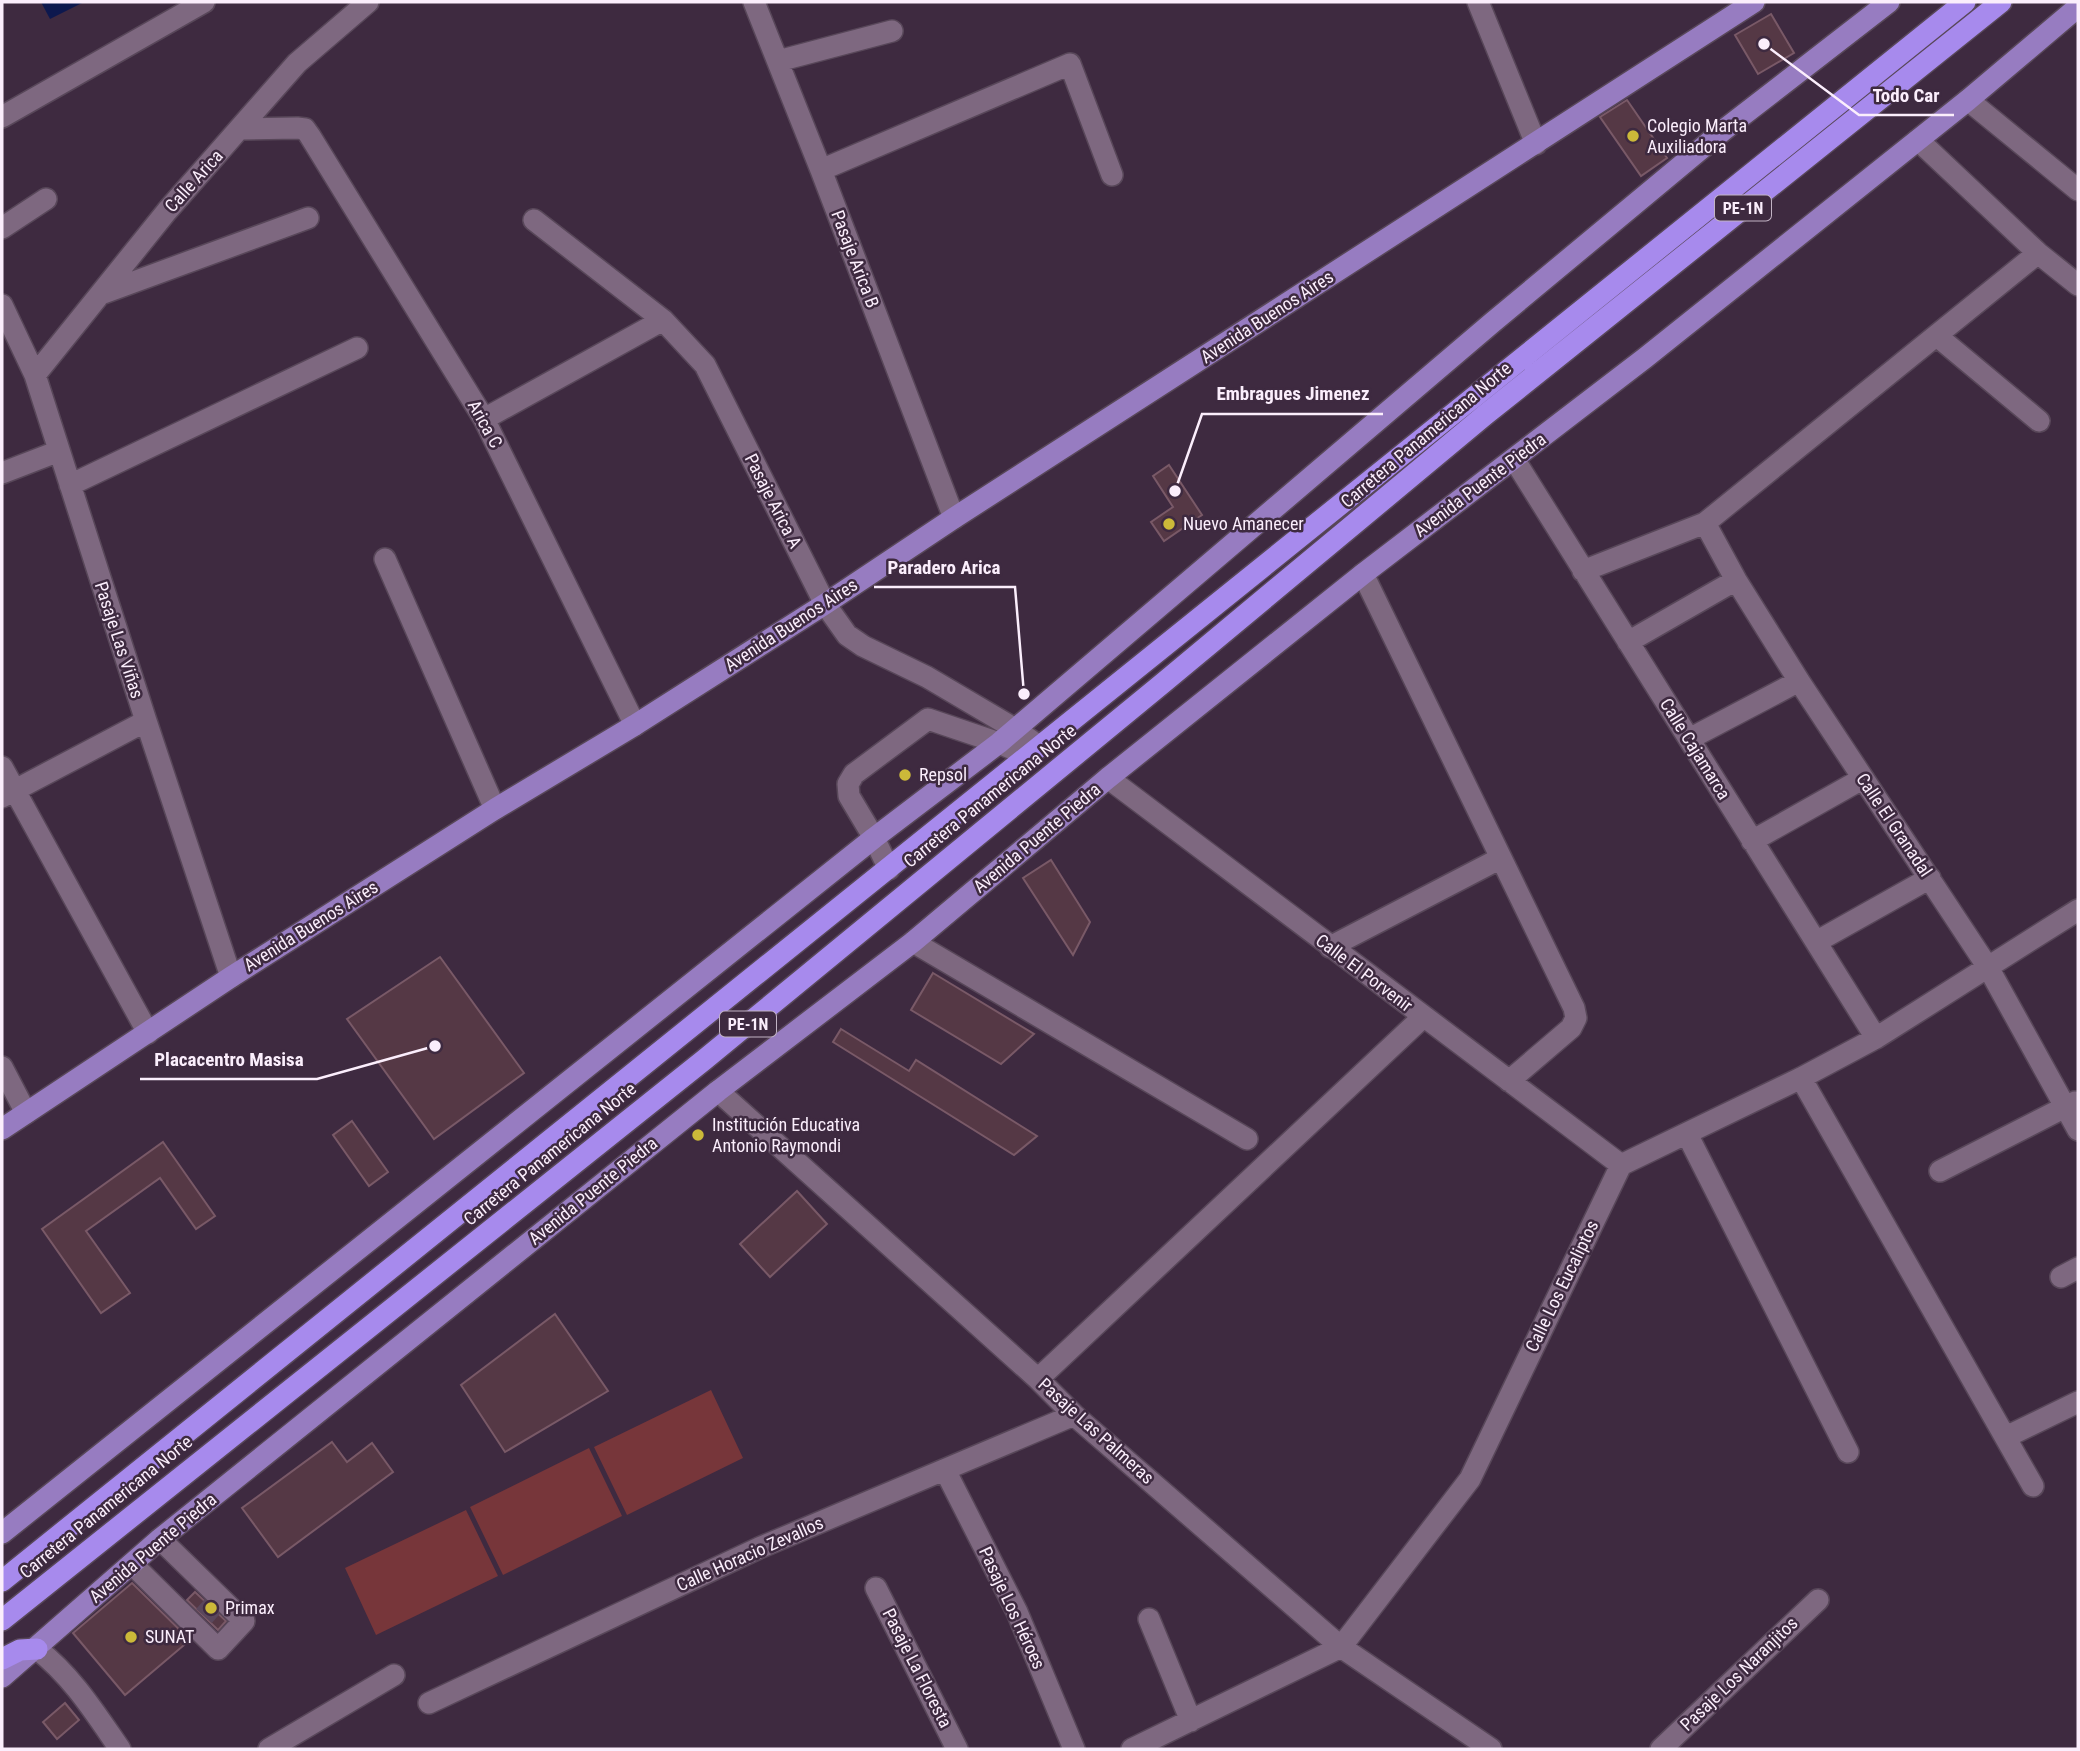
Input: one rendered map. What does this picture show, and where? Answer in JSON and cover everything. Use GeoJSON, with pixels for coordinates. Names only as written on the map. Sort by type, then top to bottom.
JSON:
{"type":"FeatureCollection","features":[{"type":"Feature","properties":{"kind":"highway","name":"Carretera Panamericana Norte"},"geometry":{"type":"LineString","coordinates":[[2,1581],[1965,2]]}},
{"type":"Feature","properties":{"kind":"highway","name":"Carretera Panamericana Norte"},"geometry":{"type":"LineString","coordinates":[[2,1620],[704,1060],[1496,406],[2001,2]]}},
{"type":"Feature","properties":{"kind":"highway"},"geometry":{"type":"LineString","coordinates":[[2,1659],[20,1650],[37,1648]]}},
{"type":"Feature","properties":{"kind":"main road","name":"Avenida Buenos Aires"},"geometry":{"type":"LineString","coordinates":[[2,1129],[231,977],[825,604],[1754,2]]}},
{"type":"Feature","properties":{"kind":"main road"},"geometry":{"type":"LineString","coordinates":[[2,1532],[874,838],[999,743],[1512,305],[1725,129],[1889,2]]}},
{"type":"Feature","properties":{"kind":"main road","name":"Avenida Puente Piedra"},"geometry":{"type":"LineString","coordinates":[[2,1677],[160,1539],[718,1091],[913,942],[1108,778],[1363,574],[1645,358],[1918,140],[2078,7]]}},
{"type":"Feature","properties":{"kind":"street"},"geometry":{"type":"LineString","coordinates":[[2,117],[204,2]]}},
{"type":"Feature","properties":{"kind":"street","name":"Calle Arica"},"geometry":{"type":"LineString","coordinates":[[34,375],[167,211],[297,63],[368,2]]}},
{"type":"Feature","properties":{"kind":"street","name":"Pasaje Arica B"},"geometry":{"type":"LineString","coordinates":[[754,2],[954,518]]}},
{"type":"Feature","properties":{"kind":"street"},"geometry":{"type":"LineString","coordinates":[[1478,2],[1536,144]]}},
{"type":"Feature","properties":{"kind":"street"},"geometry":{"type":"LineString","coordinates":[[778,61],[892,31]]}},
{"type":"Feature","properties":{"kind":"street"},"geometry":{"type":"LineString","coordinates":[[821,170],[1070,64],[1112,175]]}},
{"type":"Feature","properties":{"kind":"street"},"geometry":{"type":"LineString","coordinates":[[1968,100],[2078,190]]}},
{"type":"Feature","properties":{"kind":"street","name":"Arica C"},"geometry":{"type":"LineString","coordinates":[[241,129],[297,128],[305,130],[310,136],[484,419],[635,725]]}},
{"type":"Feature","properties":{"kind":"street"},"geometry":{"type":"LineString","coordinates":[[1918,140],[2038,253],[2078,285]]}},
{"type":"Feature","properties":{"kind":"street"},"geometry":{"type":"LineString","coordinates":[[2,229],[46,199]]}},
{"type":"Feature","properties":{"kind":"street"},"geometry":{"type":"LineString","coordinates":[[99,295],[308,218]]}},
{"type":"Feature","properties":{"kind":"street","name":"Pasaje Arica A"},"geometry":{"type":"LineString","coordinates":[[534,220],[663,320],[705,365],[825,604],[847,635],[863,646],[927,677],[1015,729],[1034,752]]}},
{"type":"Feature","properties":{"kind":"street"},"geometry":{"type":"LineString","coordinates":[[1583,571],[1705,523],[2038,253]]}},
{"type":"Feature","properties":{"kind":"street","name":"Pasaje Las Viñas"},"geometry":{"type":"LineString","coordinates":[[2,304],[34,375],[231,977]]}},
{"type":"Feature","properties":{"kind":"street"},"geometry":{"type":"LineString","coordinates":[[484,419],[663,320]]}},
{"type":"Feature","properties":{"kind":"street"},"geometry":{"type":"LineString","coordinates":[[1937,336],[2039,421]]}},
{"type":"Feature","properties":{"kind":"street"},"geometry":{"type":"LineString","coordinates":[[69,485],[357,348]]}},
{"type":"Feature","properties":{"kind":"street"},"geometry":{"type":"LineString","coordinates":[[2,473],[59,451]]}},
{"type":"Feature","properties":{"kind":"street","name":"Calle Cajamarca"},"geometry":{"type":"LineString","coordinates":[[1514,459],[1876,1038]]}},
{"type":"Feature","properties":{"kind":"street","name":"Calle El Granadal"},"geometry":{"type":"LineString","coordinates":[[1705,523],[1736,580],[1799,681],[1989,969],[2072,1104],[2078,1130]]}},
{"type":"Feature","properties":{"kind":"street"},"geometry":{"type":"LineString","coordinates":[[385,559],[495,809]]}},
{"type":"Feature","properties":{"kind":"street"},"geometry":{"type":"LineString","coordinates":[[1363,574],[1574,1008],[1576,1018],[1571,1028],[1509,1081]]}},
{"type":"Feature","properties":{"kind":"street"},"geometry":{"type":"LineString","coordinates":[[1628,642],[1736,580]]}},
{"type":"Feature","properties":{"kind":"street"},"geometry":{"type":"LineString","coordinates":[[1689,739],[1799,681]]}},
{"type":"Feature","properties":{"kind":"street"},"geometry":{"type":"LineString","coordinates":[[889,869],[849,796],[848,784],[854,774],[928,719],[1034,752]]}},
{"type":"Feature","properties":{"kind":"street"},"geometry":{"type":"LineString","coordinates":[[7,794],[146,721]]}},
{"type":"Feature","properties":{"kind":"street"},"geometry":{"type":"LineString","coordinates":[[2,768],[7,794],[148,1033]]}},
{"type":"Feature","properties":{"kind":"street","name":"Calle El Porvenir"},"geometry":{"type":"LineString","coordinates":[[1108,778],[1621,1165]]}},
{"type":"Feature","properties":{"kind":"street"},"geometry":{"type":"LineString","coordinates":[[1752,841],[1862,779]]}},
{"type":"Feature","properties":{"kind":"street"},"geometry":{"type":"LineString","coordinates":[[1330,947],[1501,858]]}},
{"type":"Feature","properties":{"kind":"street"},"geometry":{"type":"LineString","coordinates":[[1816,942],[1930,878]]}},
{"type":"Feature","properties":{"kind":"street"},"geometry":{"type":"LineString","coordinates":[[1621,1165],[1801,1079],[1876,1038],[1989,969],[2078,910]]}},
{"type":"Feature","properties":{"kind":"street"},"geometry":{"type":"LineString","coordinates":[[913,942],[1247,1139]]}},
{"type":"Feature","properties":{"kind":"street"},"geometry":{"type":"LineString","coordinates":[[1038,1379],[1423,1017]]}},
{"type":"Feature","properties":{"kind":"street"},"geometry":{"type":"LineString","coordinates":[[2,1067],[26,1113]]}},
{"type":"Feature","properties":{"kind":"street"},"geometry":{"type":"LineString","coordinates":[[1801,1079],[2033,1486]]}},
{"type":"Feature","properties":{"kind":"street","name":"Pasaje Las Palmeras"},"geometry":{"type":"LineString","coordinates":[[718,1091],[1038,1379],[1074,1415],[1341,1647],[1490,1749]]}},
{"type":"Feature","properties":{"kind":"street"},"geometry":{"type":"LineString","coordinates":[[1940,1171],[2072,1104]]}},
{"type":"Feature","properties":{"kind":"street"},"geometry":{"type":"LineString","coordinates":[[1687,1134],[1848,1452]]}},
{"type":"Feature","properties":{"kind":"street","name":"Calle Los Eucaliptos"},"geometry":{"type":"LineString","coordinates":[[1132,1749],[1341,1647],[1469,1479],[1621,1165]]}},
{"type":"Feature","properties":{"kind":"street"},"geometry":{"type":"LineString","coordinates":[[2006,1437],[2078,1402]]}},
{"type":"Feature","properties":{"kind":"street","name":"Calle Horacio Zevallos"},"geometry":{"type":"LineString","coordinates":[[429,1703],[759,1548],[1074,1415]]}},
{"type":"Feature","properties":{"kind":"street","name":"Pasaje Los Héroes"},"geometry":{"type":"LineString","coordinates":[[945,1470],[1017,1612],[1074,1749]]}},
{"type":"Feature","properties":{"kind":"street"},"geometry":{"type":"LineString","coordinates":[[131,1564],[209,1610],[160,1539]]}},
{"type":"Feature","properties":{"kind":"street","name":"Pasaje La Floresta"},"geometry":{"type":"LineString","coordinates":[[876,1588],[957,1749]]}},
{"type":"Feature","properties":{"kind":"street","name":"Pasaje Los Naranjitos"},"geometry":{"type":"LineString","coordinates":[[1661,1749],[1818,1600]]}},
{"type":"Feature","properties":{"kind":"street"},"geometry":{"type":"LineString","coordinates":[[1149,1619],[1191,1721]]}},
{"type":"Feature","properties":{"kind":"street"},"geometry":{"type":"LineString","coordinates":[[37,1648],[71,1679],[120,1749]]}},
{"type":"Feature","properties":{"kind":"street"},"geometry":{"type":"LineString","coordinates":[[269,1749],[394,1675]]}},
{"type":"Feature","properties":{"kind":"shaded area"},"geometry":{"type":"Polygon","coordinates":[[[41,2],[84,2],[50,19],[41,2]]]}},
{"type":"Feature","properties":{"kind":"shaded area"},"geometry":{"type":"Polygon","coordinates":[[[711,1390],[743,1458],[627,1515],[594,1447],[711,1390]]]}},
{"type":"Feature","properties":{"kind":"shaded area"},"geometry":{"type":"Polygon","coordinates":[[[589,1448],[622,1516],[503,1575],[470,1507],[589,1448]]]}},
{"type":"Feature","properties":{"kind":"shaded area"},"geometry":{"type":"Polygon","coordinates":[[[466,1510],[498,1576],[376,1635],[345,1568],[466,1510]]]}},
{"type":"Feature","properties":{"kind":"building"},"geometry":{"type":"Polygon","coordinates":[[[1771,14],[1794,53],[1758,74],[1735,35],[1771,14]]]}},
{"type":"Feature","properties":{"kind":"building","name":"Colegio Marta Auxiliadora"},"geometry":{"type":"Polygon","coordinates":[[[1627,100],[1667,158],[1641,176],[1600,117],[1627,100]]]}},
{"type":"Feature","properties":{"kind":"building"},"geometry":{"type":"Polygon","coordinates":[[[1169,465],[1202,515],[1164,541],[1151,522],[1173,507],[1153,476],[1169,465]]]}},
{"type":"Feature","properties":{"kind":"building"},"geometry":{"type":"Polygon","coordinates":[[[1051,860],[1090,922],[1073,955],[1023,878],[1051,860]]]}},
{"type":"Feature","properties":{"kind":"building"},"geometry":{"type":"Polygon","coordinates":[[[440,957],[524,1073],[434,1139],[347,1019],[440,957]]]}},
{"type":"Feature","properties":{"kind":"building"},"geometry":{"type":"Polygon","coordinates":[[[933,973],[1034,1034],[1001,1064],[911,1010],[933,973]]]}},
{"type":"Feature","properties":{"kind":"building"},"geometry":{"type":"Polygon","coordinates":[[[841,1029],[909,1071],[916,1060],[1037,1136],[1014,1155],[833,1042],[841,1029]]]}},
{"type":"Feature","properties":{"kind":"building"},"geometry":{"type":"Polygon","coordinates":[[[352,1121],[388,1172],[369,1186],[333,1135],[352,1121]]]}},
{"type":"Feature","properties":{"kind":"building"},"geometry":{"type":"Polygon","coordinates":[[[163,1142],[215,1216],[196,1229],[160,1178],[86,1231],[130,1293],[101,1313],[42,1229],[163,1142]]]}},
{"type":"Feature","properties":{"kind":"building"},"geometry":{"type":"Polygon","coordinates":[[[797,1191],[827,1224],[770,1277],[740,1244],[797,1191]]]}},
{"type":"Feature","properties":{"kind":"building"},"geometry":{"type":"Polygon","coordinates":[[[555,1314],[608,1391],[505,1452],[461,1385],[555,1314]]]}},
{"type":"Feature","properties":{"kind":"building"},"geometry":{"type":"Polygon","coordinates":[[[332,1442],[347,1462],[372,1443],[393,1472],[278,1557],[242,1508],[332,1442]]]}},
{"type":"Feature","properties":{"kind":"building","name":"SUNAT"},"geometry":{"type":"Polygon","coordinates":[[[132,1583],[190,1640],[125,1695],[73,1633],[132,1583]]]}},
{"type":"Feature","properties":{"kind":"building"},"geometry":{"type":"Polygon","coordinates":[[[195,1592],[226,1621],[218,1630],[187,1600],[195,1592]]]}},
{"type":"Feature","properties":{"kind":"building"},"geometry":{"type":"Polygon","coordinates":[[[65,1703],[79,1720],[57,1739],[43,1722],[65,1703]]]}},
{"type":"Feature","properties":{"kind":"tunnel"},"geometry":{"type":"LineString","coordinates":[[204,1616],[218,1600]]}},
{"type":"Feature","properties":{"kind":"place","name":"Todo Car"},"geometry":{"type":"Point","coordinates":[1764,44]}},
{"type":"Feature","properties":{"kind":"place","name":"Colegio Marta Auxiliadora"},"geometry":{"type":"Point","coordinates":[1633,136]}},
{"type":"Feature","properties":{"kind":"place","name":"Embragues Jimenez"},"geometry":{"type":"Point","coordinates":[1175,491]}},
{"type":"Feature","properties":{"kind":"place","name":"Nuevo Amanecer"},"geometry":{"type":"Point","coordinates":[1169,524]}},
{"type":"Feature","properties":{"kind":"place","name":"Paradero Arica"},"geometry":{"type":"Point","coordinates":[1024,694]}},
{"type":"Feature","properties":{"kind":"place","name":"Repsol"},"geometry":{"type":"Point","coordinates":[905,775]}},
{"type":"Feature","properties":{"kind":"place","name":"Placacentro Masisa"},"geometry":{"type":"Point","coordinates":[435,1046]}},
{"type":"Feature","properties":{"kind":"place","name":"Institución Educativa Antonio Raymondi"},"geometry":{"type":"Point","coordinates":[698,1135]}},
{"type":"Feature","properties":{"kind":"place","name":"Primax"},"geometry":{"type":"Point","coordinates":[211,1608]}},
{"type":"Feature","properties":{"kind":"place","name":"SUNAT"},"geometry":{"type":"Point","coordinates":[131,1637]}}]}
